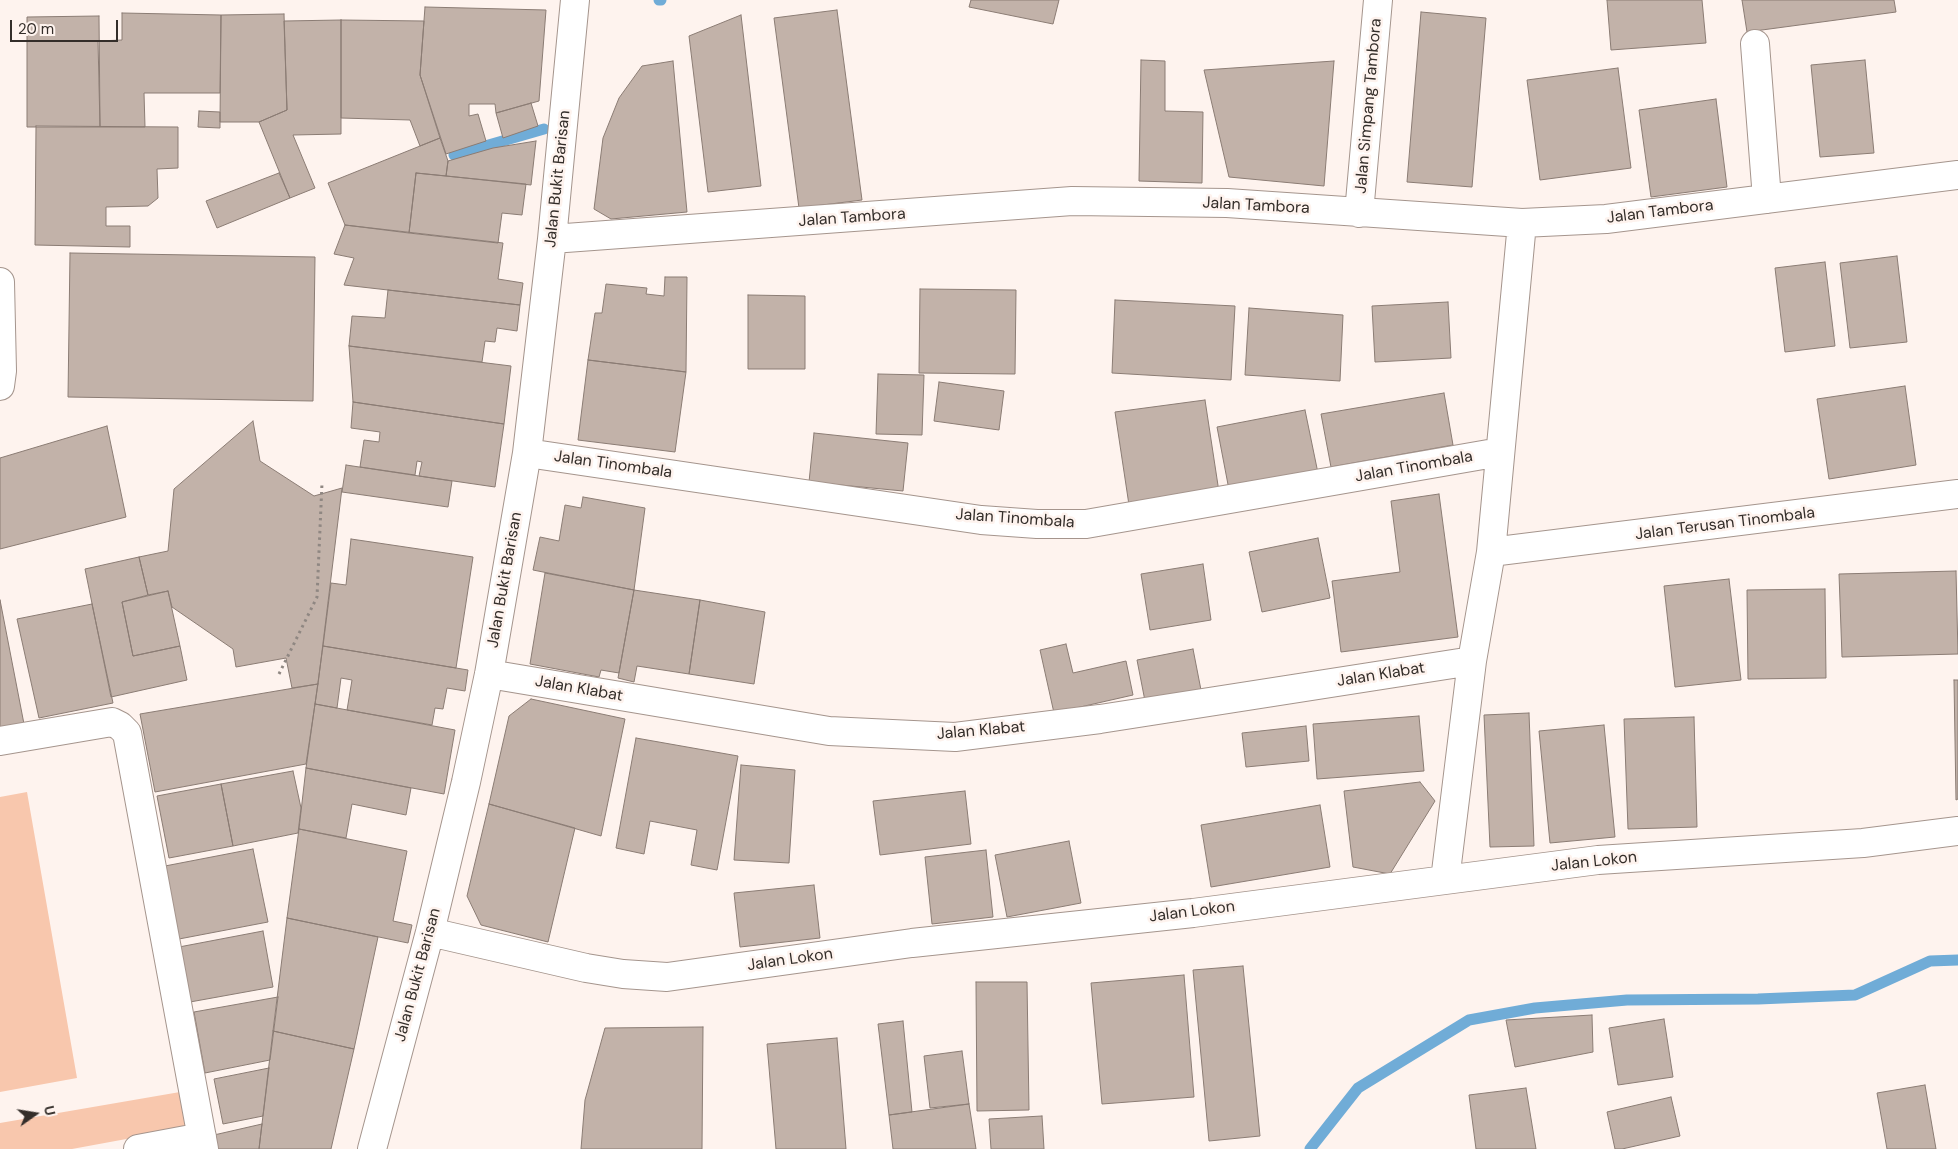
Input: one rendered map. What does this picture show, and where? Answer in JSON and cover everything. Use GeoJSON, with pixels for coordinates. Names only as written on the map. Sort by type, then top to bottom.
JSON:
{"type":"FeatureCollection","features":[{"type":"Feature","properties":{"kind":"street","name":"Jalan Bukit Barisan"},"geometry":{"type":"LineString","coordinates":[[372,1149],[430,932],[466,782],[489,674],[527,453],[552,239],[576,0]]}},
{"type":"Feature","properties":{"kind":"street","name":"Jalan Simpang Tambora"},"geometry":{"type":"LineString","coordinates":[[1359,213],[1378,0]]}},
{"type":"Feature","properties":{"kind":"street"},"geometry":{"type":"LineString","coordinates":[[1755,44],[1767,199]]}},
{"type":"Feature","properties":{"kind":"street","name":"Jalan Tambora"},"geometry":{"type":"LineString","coordinates":[[552,239],[1072,201],[1227,203],[1522,223],[1606,219],[1958,175]]}},
{"type":"Feature","properties":{"kind":"street"},"geometry":{"type":"LineString","coordinates":[[1444,880],[1472,661],[1491,552],[1522,223]]}},
{"type":"Feature","properties":{"kind":"street"},"geometry":{"type":"LineString","coordinates":[[0,282],[2,371],[0,386]]}},
{"type":"Feature","properties":{"kind":"street","name":"Jalan Tinombala"},"geometry":{"type":"LineString","coordinates":[[527,453],[982,520],[1037,524],[1086,524],[1500,452]]}},
{"type":"Feature","properties":{"kind":"street","name":"Jalan Terusan Tinombala"},"geometry":{"type":"LineString","coordinates":[[1491,552],[1958,494]]}},
{"type":"Feature","properties":{"kind":"street","name":"Jalan Klabat"},"geometry":{"type":"LineString","coordinates":[[489,674],[829,731],[954,737],[1100,719],[1472,661]]}},
{"type":"Feature","properties":{"kind":"street"},"geometry":{"type":"LineString","coordinates":[[0,741],[112,722],[128,733],[203,1143],[138,1149]]}},
{"type":"Feature","properties":{"kind":"street","name":"Jalan Lokon"},"geometry":{"type":"LineString","coordinates":[[430,932],[586,968],[667,978],[912,943],[1193,913],[1598,860],[1863,844],[1958,832]]}},
{"type":"Feature","properties":{"kind":"path"},"geometry":{"type":"LineString","coordinates":[[279,674],[318,597],[322,483]]}},
{"type":"Feature","properties":{"kind":"shaded area"},"geometry":{"type":"Polygon","coordinates":[[[27,792],[77,1078],[0,1092],[0,797],[27,792]]]}},
{"type":"Feature","properties":{"kind":"shaded area"},"geometry":{"type":"Polygon","coordinates":[[[180,1092],[186,1128],[72,1149],[0,1149],[0,1123],[180,1092]]]}},
{"type":"Feature","properties":{"kind":"building"},"geometry":{"type":"Polygon","coordinates":[[[971,0],[1059,0],[1053,24],[969,7],[971,0]]]}},
{"type":"Feature","properties":{"kind":"building"},"geometry":{"type":"Polygon","coordinates":[[[1607,0],[1702,0],[1706,43],[1611,50],[1607,0]]]}},
{"type":"Feature","properties":{"kind":"building"},"geometry":{"type":"Polygon","coordinates":[[[1742,0],[1894,0],[1896,12],[1747,32],[1742,0]]]}},
{"type":"Feature","properties":{"kind":"building"},"geometry":{"type":"Polygon","coordinates":[[[425,7],[546,10],[539,101],[496,113],[495,104],[469,104],[469,116],[478,114],[486,141],[446,154],[420,75],[425,7]]]}},
{"type":"Feature","properties":{"kind":"building"},"geometry":{"type":"Polygon","coordinates":[[[837,10],[862,200],[799,208],[774,18],[837,10]]]}},
{"type":"Feature","properties":{"kind":"building"},"geometry":{"type":"Polygon","coordinates":[[[1421,12],[1486,18],[1472,187],[1407,182],[1421,12]]]}},
{"type":"Feature","properties":{"kind":"building"},"geometry":{"type":"Polygon","coordinates":[[[122,13],[221,15],[220,93],[144,93],[145,127],[100,127],[98,41],[122,40],[122,13]]]}},
{"type":"Feature","properties":{"kind":"building"},"geometry":{"type":"Polygon","coordinates":[[[284,14],[287,110],[259,122],[220,122],[221,15],[284,14]]]}},
{"type":"Feature","properties":{"kind":"building"},"geometry":{"type":"Polygon","coordinates":[[[741,15],[761,186],[708,192],[689,36],[741,15]]]}},
{"type":"Feature","properties":{"kind":"building"},"geometry":{"type":"Polygon","coordinates":[[[99,16],[100,127],[27,127],[27,17],[99,16]]]}},
{"type":"Feature","properties":{"kind":"building"},"geometry":{"type":"Polygon","coordinates":[[[341,20],[424,21],[420,75],[440,138],[420,146],[410,120],[341,118],[341,20]]]}},
{"type":"Feature","properties":{"kind":"building"},"geometry":{"type":"Polygon","coordinates":[[[341,20],[341,134],[293,135],[315,188],[290,198],[259,122],[287,110],[284,21],[341,20]]]}},
{"type":"Feature","properties":{"kind":"building"},"geometry":{"type":"Polygon","coordinates":[[[1141,60],[1165,61],[1165,111],[1203,112],[1202,183],[1139,181],[1141,60]]]}},
{"type":"Feature","properties":{"kind":"building"},"geometry":{"type":"Polygon","coordinates":[[[1865,60],[1874,153],[1820,157],[1811,65],[1865,60]]]}},
{"type":"Feature","properties":{"kind":"building"},"geometry":{"type":"Polygon","coordinates":[[[673,61],[687,212],[611,219],[594,209],[603,138],[619,98],[642,66],[673,61]]]}},
{"type":"Feature","properties":{"kind":"building"},"geometry":{"type":"Polygon","coordinates":[[[1334,61],[1324,186],[1229,177],[1204,70],[1334,61]]]}},
{"type":"Feature","properties":{"kind":"building"},"geometry":{"type":"Polygon","coordinates":[[[1618,68],[1631,168],[1540,180],[1527,80],[1618,68]]]}},
{"type":"Feature","properties":{"kind":"building"},"geometry":{"type":"Polygon","coordinates":[[[1716,99],[1727,187],[1651,197],[1639,110],[1716,99]]]}},
{"type":"Feature","properties":{"kind":"building"},"geometry":{"type":"Polygon","coordinates":[[[531,103],[538,126],[503,138],[496,113],[531,103]]]}},
{"type":"Feature","properties":{"kind":"building"},"geometry":{"type":"Polygon","coordinates":[[[199,111],[220,112],[220,128],[198,127],[199,111]]]}},
{"type":"Feature","properties":{"kind":"building"},"geometry":{"type":"Polygon","coordinates":[[[36,126],[178,127],[178,168],[157,169],[158,198],[148,206],[106,207],[106,226],[130,226],[130,247],[35,245],[36,126]]]}},
{"type":"Feature","properties":{"kind":"building"},"geometry":{"type":"Polygon","coordinates":[[[440,138],[448,161],[446,176],[416,173],[409,233],[345,225],[328,183],[440,138]]]}},
{"type":"Feature","properties":{"kind":"building"},"geometry":{"type":"Polygon","coordinates":[[[536,141],[531,185],[446,176],[448,161],[493,148],[536,141]]]}},
{"type":"Feature","properties":{"kind":"building"},"geometry":{"type":"Polygon","coordinates":[[[279,173],[290,198],[217,228],[206,201],[279,173]]]}},
{"type":"Feature","properties":{"kind":"building"},"geometry":{"type":"Polygon","coordinates":[[[416,173],[526,184],[522,215],[502,213],[498,243],[409,233],[416,173]]]}},
{"type":"Feature","properties":{"kind":"building"},"geometry":{"type":"Polygon","coordinates":[[[345,225],[503,243],[498,279],[523,283],[520,305],[344,285],[354,258],[334,254],[345,225]]]}},
{"type":"Feature","properties":{"kind":"building"},"geometry":{"type":"Polygon","coordinates":[[[70,253],[315,257],[313,401],[68,397],[70,253]]]}},
{"type":"Feature","properties":{"kind":"building"},"geometry":{"type":"Polygon","coordinates":[[[1897,256],[1907,342],[1850,348],[1840,263],[1897,256]]]}},
{"type":"Feature","properties":{"kind":"building"},"geometry":{"type":"Polygon","coordinates":[[[1825,262],[1835,346],[1785,352],[1775,268],[1825,262]]]}},
{"type":"Feature","properties":{"kind":"building"},"geometry":{"type":"Polygon","coordinates":[[[665,277],[687,277],[686,372],[588,360],[595,313],[602,313],[606,284],[647,288],[646,294],[664,296],[665,277]]]}},
{"type":"Feature","properties":{"kind":"building"},"geometry":{"type":"Polygon","coordinates":[[[920,289],[1016,290],[1015,374],[919,373],[920,289]]]}},
{"type":"Feature","properties":{"kind":"building"},"geometry":{"type":"Polygon","coordinates":[[[388,290],[520,305],[517,331],[497,328],[495,342],[485,341],[482,362],[349,346],[352,316],[385,318],[388,290]]]}},
{"type":"Feature","properties":{"kind":"building"},"geometry":{"type":"Polygon","coordinates":[[[748,295],[805,296],[805,369],[748,369],[748,295]]]}},
{"type":"Feature","properties":{"kind":"building"},"geometry":{"type":"Polygon","coordinates":[[[1115,300],[1235,306],[1231,380],[1112,373],[1115,300]]]}},
{"type":"Feature","properties":{"kind":"building"},"geometry":{"type":"Polygon","coordinates":[[[1448,302],[1451,358],[1375,362],[1372,306],[1448,302]]]}},
{"type":"Feature","properties":{"kind":"building"},"geometry":{"type":"Polygon","coordinates":[[[1249,308],[1343,315],[1340,381],[1245,375],[1249,308]]]}},
{"type":"Feature","properties":{"kind":"building"},"geometry":{"type":"Polygon","coordinates":[[[349,346],[511,366],[504,424],[353,402],[349,346]]]}},
{"type":"Feature","properties":{"kind":"building"},"geometry":{"type":"Polygon","coordinates":[[[588,360],[686,372],[675,452],[578,440],[588,360]]]}},
{"type":"Feature","properties":{"kind":"building"},"geometry":{"type":"Polygon","coordinates":[[[878,374],[924,375],[922,435],[876,434],[878,374]]]}},
{"type":"Feature","properties":{"kind":"building"},"geometry":{"type":"Polygon","coordinates":[[[939,382],[1004,391],[999,430],[934,421],[939,382]]]}},
{"type":"Feature","properties":{"kind":"building"},"geometry":{"type":"Polygon","coordinates":[[[1905,386],[1916,465],[1829,479],[1817,399],[1905,386]]]}},
{"type":"Feature","properties":{"kind":"building"},"geometry":{"type":"Polygon","coordinates":[[[1444,393],[1453,445],[1331,467],[1321,414],[1444,393]]]}},
{"type":"Feature","properties":{"kind":"building"},"geometry":{"type":"Polygon","coordinates":[[[1205,400],[1219,492],[1129,505],[1115,412],[1205,400]]]}},
{"type":"Feature","properties":{"kind":"building"},"geometry":{"type":"Polygon","coordinates":[[[353,402],[504,424],[495,487],[419,476],[422,462],[417,461],[415,475],[360,467],[364,440],[379,442],[380,432],[351,428],[353,402]]]}},
{"type":"Feature","properties":{"kind":"building"},"geometry":{"type":"Polygon","coordinates":[[[1305,410],[1319,478],[1230,495],[1217,427],[1305,410]]]}},
{"type":"Feature","properties":{"kind":"building"},"geometry":{"type":"Polygon","coordinates":[[[253,421],[260,461],[314,496],[342,488],[318,684],[292,688],[286,658],[236,667],[233,649],[172,607],[168,591],[148,595],[139,557],[168,551],[174,489],[253,421]]]}},
{"type":"Feature","properties":{"kind":"building"},"geometry":{"type":"Polygon","coordinates":[[[107,426],[126,517],[0,549],[0,458],[107,426]]]}},
{"type":"Feature","properties":{"kind":"building"},"geometry":{"type":"Polygon","coordinates":[[[814,433],[908,443],[903,491],[809,482],[814,433]]]}},
{"type":"Feature","properties":{"kind":"building"},"geometry":{"type":"Polygon","coordinates":[[[346,465],[452,481],[448,507],[342,492],[346,465]]]}},
{"type":"Feature","properties":{"kind":"building"},"geometry":{"type":"Polygon","coordinates":[[[1439,494],[1458,637],[1341,652],[1332,581],[1400,572],[1391,501],[1439,494]]]}},
{"type":"Feature","properties":{"kind":"building"},"geometry":{"type":"Polygon","coordinates":[[[583,497],[645,508],[634,590],[533,570],[540,537],[559,541],[565,505],[581,508],[583,497]]]}},
{"type":"Feature","properties":{"kind":"building"},"geometry":{"type":"Polygon","coordinates":[[[1318,538],[1330,598],[1262,612],[1249,552],[1318,538]]]}},
{"type":"Feature","properties":{"kind":"building"},"geometry":{"type":"Polygon","coordinates":[[[351,539],[473,557],[456,668],[323,646],[331,583],[346,585],[351,539]]]}},
{"type":"Feature","properties":{"kind":"building"},"geometry":{"type":"Polygon","coordinates":[[[139,557],[148,595],[122,602],[133,656],[180,646],[187,680],[111,697],[85,569],[139,557]]]}},
{"type":"Feature","properties":{"kind":"building"},"geometry":{"type":"Polygon","coordinates":[[[1203,564],[1211,620],[1150,630],[1141,574],[1203,564]]]}},
{"type":"Feature","properties":{"kind":"building"},"geometry":{"type":"Polygon","coordinates":[[[1956,571],[1958,654],[1842,657],[1839,574],[1956,571]]]}},
{"type":"Feature","properties":{"kind":"building"},"geometry":{"type":"Polygon","coordinates":[[[545,573],[634,590],[619,673],[601,670],[599,677],[530,664],[545,573]]]}},
{"type":"Feature","properties":{"kind":"building"},"geometry":{"type":"Polygon","coordinates":[[[1729,579],[1741,680],[1675,687],[1664,586],[1729,579]]]}},
{"type":"Feature","properties":{"kind":"building"},"geometry":{"type":"Polygon","coordinates":[[[1825,589],[1826,678],[1748,679],[1747,590],[1825,589]]]}},
{"type":"Feature","properties":{"kind":"building"},"geometry":{"type":"Polygon","coordinates":[[[634,590],[700,600],[689,674],[637,666],[634,682],[618,678],[634,590]]]}},
{"type":"Feature","properties":{"kind":"building"},"geometry":{"type":"Polygon","coordinates":[[[168,591],[180,646],[133,656],[122,602],[168,591]]]}},
{"type":"Feature","properties":{"kind":"building"},"geometry":{"type":"Polygon","coordinates":[[[0,600],[24,724],[0,728],[0,600]]]}},
{"type":"Feature","properties":{"kind":"building"},"geometry":{"type":"Polygon","coordinates":[[[700,600],[765,612],[754,684],[689,674],[700,600]]]}},
{"type":"Feature","properties":{"kind":"building"},"geometry":{"type":"Polygon","coordinates":[[[92,604],[113,703],[39,718],[17,619],[92,604]]]}},
{"type":"Feature","properties":{"kind":"building"},"geometry":{"type":"Polygon","coordinates":[[[1066,644],[1073,673],[1126,661],[1133,695],[1054,713],[1040,650],[1066,644]]]}},
{"type":"Feature","properties":{"kind":"building"},"geometry":{"type":"Polygon","coordinates":[[[323,646],[468,670],[465,691],[447,688],[443,709],[435,708],[432,725],[347,710],[352,680],[341,678],[337,708],[315,704],[323,646]]]}},
{"type":"Feature","properties":{"kind":"building"},"geometry":{"type":"Polygon","coordinates":[[[1193,649],[1201,690],[1145,701],[1137,660],[1193,649]]]}},
{"type":"Feature","properties":{"kind":"building"},"geometry":{"type":"Polygon","coordinates":[[[1954,680],[1958,680],[1958,799],[1956,800],[1954,680]]]}},
{"type":"Feature","properties":{"kind":"building"},"geometry":{"type":"Polygon","coordinates":[[[318,684],[306,764],[155,792],[140,714],[318,684]]]}},
{"type":"Feature","properties":{"kind":"building"},"geometry":{"type":"Polygon","coordinates":[[[531,699],[625,719],[601,836],[489,804],[509,716],[531,699]]]}},
{"type":"Feature","properties":{"kind":"building"},"geometry":{"type":"Polygon","coordinates":[[[315,704],[455,730],[444,794],[306,768],[315,704]]]}},
{"type":"Feature","properties":{"kind":"building"},"geometry":{"type":"Polygon","coordinates":[[[1529,713],[1534,846],[1490,847],[1484,715],[1529,713]]]}},
{"type":"Feature","properties":{"kind":"building"},"geometry":{"type":"Polygon","coordinates":[[[1419,716],[1424,771],[1317,779],[1313,724],[1419,716]]]}},
{"type":"Feature","properties":{"kind":"building"},"geometry":{"type":"Polygon","coordinates":[[[1694,717],[1697,827],[1628,829],[1624,719],[1694,717]]]}},
{"type":"Feature","properties":{"kind":"building"},"geometry":{"type":"Polygon","coordinates":[[[1604,725],[1615,837],[1550,843],[1539,731],[1604,725]]]}},
{"type":"Feature","properties":{"kind":"building"},"geometry":{"type":"Polygon","coordinates":[[[1306,726],[1309,761],[1246,767],[1242,733],[1306,726]]]}},
{"type":"Feature","properties":{"kind":"building"},"geometry":{"type":"Polygon","coordinates":[[[636,738],[738,756],[717,870],[691,865],[697,830],[650,821],[644,854],[616,848],[636,738]]]}},
{"type":"Feature","properties":{"kind":"building"},"geometry":{"type":"Polygon","coordinates":[[[741,765],[795,770],[789,863],[734,860],[741,765]]]}},
{"type":"Feature","properties":{"kind":"building"},"geometry":{"type":"Polygon","coordinates":[[[306,768],[411,788],[406,815],[352,804],[346,838],[299,829],[306,768]]]}},
{"type":"Feature","properties":{"kind":"building"},"geometry":{"type":"Polygon","coordinates":[[[293,771],[301,808],[298,833],[233,846],[221,784],[293,771]]]}},
{"type":"Feature","properties":{"kind":"building"},"geometry":{"type":"Polygon","coordinates":[[[1420,782],[1435,801],[1390,874],[1353,867],[1344,791],[1420,782]]]}},
{"type":"Feature","properties":{"kind":"building"},"geometry":{"type":"Polygon","coordinates":[[[221,784],[233,846],[169,858],[157,796],[221,784]]]}},
{"type":"Feature","properties":{"kind":"building"},"geometry":{"type":"Polygon","coordinates":[[[965,791],[971,844],[880,855],[873,801],[965,791]]]}},
{"type":"Feature","properties":{"kind":"building"},"geometry":{"type":"Polygon","coordinates":[[[489,804],[575,828],[548,942],[481,925],[467,896],[489,804]]]}},
{"type":"Feature","properties":{"kind":"building"},"geometry":{"type":"Polygon","coordinates":[[[1320,805],[1330,867],[1211,887],[1201,825],[1320,805]]]}},
{"type":"Feature","properties":{"kind":"building"},"geometry":{"type":"Polygon","coordinates":[[[299,829],[407,851],[393,921],[412,925],[408,943],[287,918],[299,829]]]}},
{"type":"Feature","properties":{"kind":"building"},"geometry":{"type":"Polygon","coordinates":[[[1069,841],[1081,903],[1007,917],[995,855],[1069,841]]]}},
{"type":"Feature","properties":{"kind":"building"},"geometry":{"type":"Polygon","coordinates":[[[253,849],[268,922],[179,939],[165,866],[253,849]]]}},
{"type":"Feature","properties":{"kind":"building"},"geometry":{"type":"Polygon","coordinates":[[[986,850],[993,917],[932,924],[925,857],[986,850]]]}},
{"type":"Feature","properties":{"kind":"building"},"geometry":{"type":"Polygon","coordinates":[[[814,885],[820,938],[740,947],[734,893],[814,885]]]}},
{"type":"Feature","properties":{"kind":"building"},"geometry":{"type":"Polygon","coordinates":[[[287,918],[378,937],[354,1049],[273,1031],[287,918]]]}},
{"type":"Feature","properties":{"kind":"building"},"geometry":{"type":"Polygon","coordinates":[[[263,931],[273,987],[190,1002],[179,947],[263,931]]]}},
{"type":"Feature","properties":{"kind":"building"},"geometry":{"type":"Polygon","coordinates":[[[1243,966],[1260,1136],[1209,1141],[1193,970],[1243,966]]]}},
{"type":"Feature","properties":{"kind":"building"},"geometry":{"type":"Polygon","coordinates":[[[1184,975],[1194,1097],[1102,1104],[1091,983],[1184,975]]]}},
{"type":"Feature","properties":{"kind":"building"},"geometry":{"type":"Polygon","coordinates":[[[976,982],[1027,982],[1029,1110],[977,1111],[976,982]]]}},
{"type":"Feature","properties":{"kind":"building"},"geometry":{"type":"Polygon","coordinates":[[[278,997],[270,1060],[205,1073],[194,1012],[278,997]]]}},
{"type":"Feature","properties":{"kind":"building"},"geometry":{"type":"Polygon","coordinates":[[[1592,1015],[1593,1052],[1515,1067],[1506,1020],[1592,1015]]]}},
{"type":"Feature","properties":{"kind":"building"},"geometry":{"type":"Polygon","coordinates":[[[1664,1019],[1673,1077],[1618,1085],[1609,1028],[1664,1019]]]}},
{"type":"Feature","properties":{"kind":"building"},"geometry":{"type":"Polygon","coordinates":[[[903,1021],[912,1112],[889,1115],[878,1024],[903,1021]]]}},
{"type":"Feature","properties":{"kind":"building"},"geometry":{"type":"Polygon","coordinates":[[[703,1027],[702,1149],[581,1149],[585,1100],[605,1028],[703,1027]]]}},
{"type":"Feature","properties":{"kind":"building"},"geometry":{"type":"Polygon","coordinates":[[[273,1031],[354,1049],[331,1149],[259,1149],[273,1031]]]}},
{"type":"Feature","properties":{"kind":"building"},"geometry":{"type":"Polygon","coordinates":[[[837,1038],[846,1149],[776,1149],[767,1044],[837,1038]]]}},
{"type":"Feature","properties":{"kind":"building"},"geometry":{"type":"Polygon","coordinates":[[[962,1051],[969,1104],[930,1108],[924,1056],[962,1051]]]}},
{"type":"Feature","properties":{"kind":"building"},"geometry":{"type":"Polygon","coordinates":[[[269,1068],[263,1116],[223,1124],[214,1079],[269,1068]]]}},
{"type":"Feature","properties":{"kind":"building"},"geometry":{"type":"Polygon","coordinates":[[[1925,1085],[1936,1149],[1887,1149],[1877,1093],[1925,1085]]]}},
{"type":"Feature","properties":{"kind":"building"},"geometry":{"type":"Polygon","coordinates":[[[1526,1088],[1536,1149],[1476,1149],[1469,1095],[1526,1088]]]}},
{"type":"Feature","properties":{"kind":"building"},"geometry":{"type":"Polygon","coordinates":[[[1671,1097],[1680,1136],[1615,1149],[1607,1112],[1671,1097]]]}},
{"type":"Feature","properties":{"kind":"building"},"geometry":{"type":"Polygon","coordinates":[[[969,1104],[976,1149],[893,1149],[889,1115],[969,1104]]]}},
{"type":"Feature","properties":{"kind":"building"},"geometry":{"type":"Polygon","coordinates":[[[1042,1116],[1044,1149],[991,1149],[989,1119],[1042,1116]]]}},
{"type":"Feature","properties":{"kind":"building"},"geometry":{"type":"Polygon","coordinates":[[[262,1124],[259,1149],[217,1149],[214,1135],[262,1124]]]}},
{"type":"Feature","properties":{"kind":"waterway"},"geometry":{"type":"LineString","coordinates":[[454,155],[544,129]]}},
{"type":"Feature","properties":{"kind":"waterway"},"geometry":{"type":"LineString","coordinates":[[1310,1149],[1358,1088],[1469,1020],[1535,1008],[1627,1000],[1758,999],[1855,995],[1930,961],[1958,960]]}}]}
